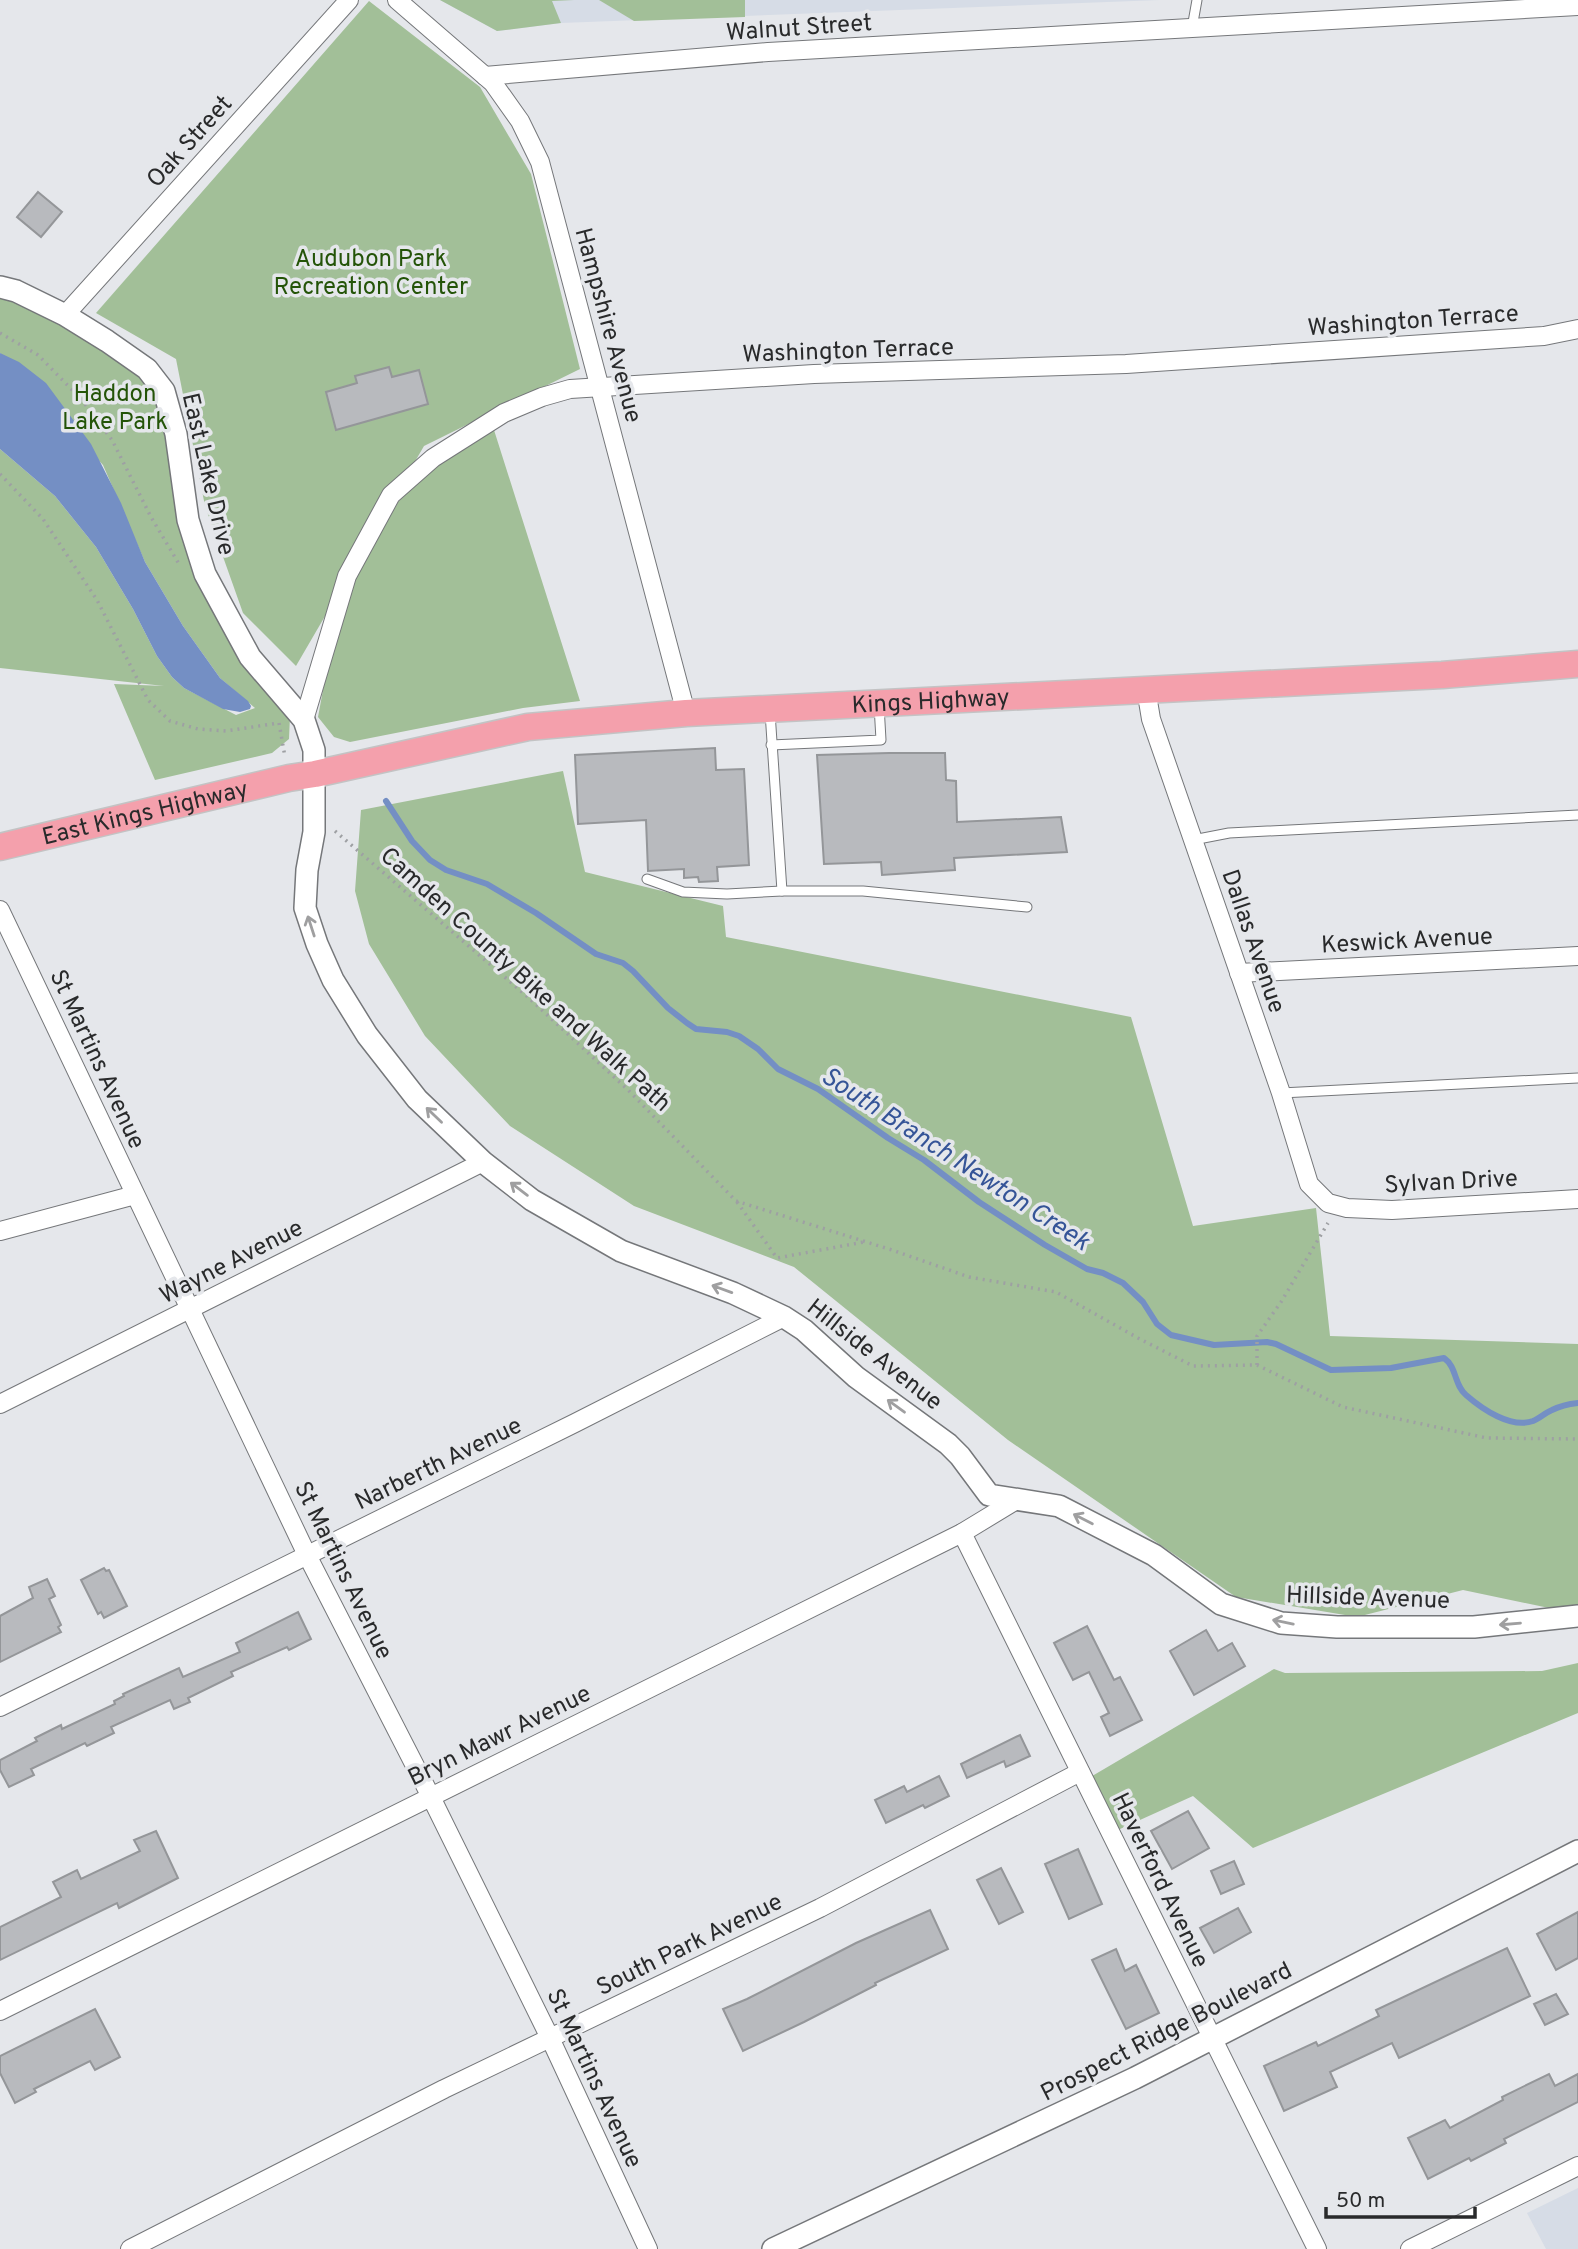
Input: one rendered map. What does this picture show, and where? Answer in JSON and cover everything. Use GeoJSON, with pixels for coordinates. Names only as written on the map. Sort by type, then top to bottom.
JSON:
{"type":"FeatureCollection","features":[{"type":"Feature","properties":{"kind":"main road","name":"Kings Highway"},"geometry":{"type":"LineString","coordinates":[[302,776],[528,727],[686,713],[770,711],[1442,675],[1578,664]]}},
{"type":"Feature","properties":{"kind":"main road","name":"East Kings Highway"},"geometry":{"type":"LineString","coordinates":[[0,847],[302,776]]}},
{"type":"Feature","properties":{"kind":"street","name":"Oak Street"},"geometry":{"type":"LineString","coordinates":[[65,314],[349,0]]}},
{"type":"Feature","properties":{"kind":"street","name":"Hampshire Avenue"},"geometry":{"type":"LineString","coordinates":[[397,0],[493,83],[520,121],[540,162],[686,713]]}},
{"type":"Feature","properties":{"kind":"street","name":"Walnut Street"},"geometry":{"type":"LineString","coordinates":[[485,76],[768,52],[1578,6]]}},
{"type":"Feature","properties":{"kind":"street","name":"East Lake Drive"},"geometry":{"type":"LineString","coordinates":[[0,287],[16,291],[65,314],[147,369],[164,391],[176,435],[188,520],[205,574],[250,657],[304,720],[314,750],[302,776]]}},
{"type":"Feature","properties":{"kind":"street","name":"Washington Terrace"},"geometry":{"type":"LineString","coordinates":[[304,720],[347,576],[391,495],[433,458],[504,413],[542,397],[570,389],[814,374],[1126,364],[1555,335],[1578,329]]}},
{"type":"Feature","properties":{"kind":"street","name":"Dallas Avenue"},"geometry":{"type":"LineString","coordinates":[[1146,689],[1151,719],[1281,1093],[1309,1184],[1333,1204]]}},
{"type":"Feature","properties":{"kind":"street","name":"Hillside Avenue"},"geometry":{"type":"LineString","coordinates":[[302,776],[314,813],[305,908],[333,980],[367,1035],[417,1099],[483,1162],[533,1200],[621,1251],[733,1293],[785,1317],[804,1330],[856,1377],[948,1444],[989,1495],[1059,1506],[1154,1555],[1221,1604],[1281,1623],[1337,1627],[1474,1627],[1578,1616]]}},
{"type":"Feature","properties":{"kind":"street","name":"St Martins Avenue"},"geometry":{"type":"LineString","coordinates":[[0,910],[307,1555],[550,2038],[648,2249]]}},
{"type":"Feature","properties":{"kind":"street","name":"Keswick Avenue"},"geometry":{"type":"LineString","coordinates":[[1240,973],[1578,956]]}},
{"type":"Feature","properties":{"kind":"street","name":"Wayne Avenue"},"geometry":{"type":"LineString","coordinates":[[0,1404],[483,1162]]}},
{"type":"Feature","properties":{"kind":"street"},"geometry":{"type":"LineString","coordinates":[[0,1231],[135,1195]]}},
{"type":"Feature","properties":{"kind":"street","name":"Sylvan Drive"},"geometry":{"type":"LineString","coordinates":[[1333,1204],[1347,1208],[1392,1210],[1578,1199]]}},
{"type":"Feature","properties":{"kind":"street","name":"Narberth Avenue"},"geometry":{"type":"LineString","coordinates":[[0,1707],[785,1317]]}},
{"type":"Feature","properties":{"kind":"street","name":"Bryn Mawr Avenue"},"geometry":{"type":"LineString","coordinates":[[0,2011],[962,1533],[1018,1499]]}},
{"type":"Feature","properties":{"kind":"street","name":"Haverford Avenue"},"geometry":{"type":"LineString","coordinates":[[962,1533],[1317,2249]]}},
{"type":"Feature","properties":{"kind":"street","name":"South Park Avenue"},"geometry":{"type":"LineString","coordinates":[[130,2249],[444,2089],[820,1908],[1080,1772]]}},
{"type":"Feature","properties":{"kind":"street","name":"Prospect Ridge Boulevard"},"geometry":{"type":"LineString","coordinates":[[773,2249],[1135,2078],[1578,1851]]}},
{"type":"Feature","properties":{"kind":"street"},"geometry":{"type":"LineString","coordinates":[[1410,2249],[1578,2166]]}},
{"type":"Feature","properties":{"kind":"lane"},"geometry":{"type":"LineString","coordinates":[[1192,28],[1197,0]]}},
{"type":"Feature","properties":{"kind":"lane"},"geometry":{"type":"LineString","coordinates":[[771,745],[881,740],[879,705]]}},
{"type":"Feature","properties":{"kind":"lane"},"geometry":{"type":"LineString","coordinates":[[770,711],[782,891]]}},
{"type":"Feature","properties":{"kind":"lane"},"geometry":{"type":"LineString","coordinates":[[1194,840],[1228,833],[1578,816]]}},
{"type":"Feature","properties":{"kind":"lane"},"geometry":{"type":"LineString","coordinates":[[647,879],[682,892],[727,894],[863,891],[1027,907]]}},
{"type":"Feature","properties":{"kind":"lane"},"geometry":{"type":"LineString","coordinates":[[1281,1093],[1578,1079]]}},
{"type":"Feature","properties":{"kind":"path"},"geometry":{"type":"LineString","coordinates":[[0,333],[38,355],[82,400],[112,440],[151,517],[184,573]]}},
{"type":"Feature","properties":{"kind":"path"},"geometry":{"type":"LineString","coordinates":[[0,474],[43,519],[97,600],[148,700],[170,721],[198,729],[226,731],[279,723]]}},
{"type":"Feature","properties":{"kind":"path"},"geometry":{"type":"LineString","coordinates":[[277,714],[302,776]]}},
{"type":"Feature","properties":{"kind":"path","name":"Camden County Bike and Walk Path"},"geometry":{"type":"LineString","coordinates":[[314,813],[529,998],[628,1090],[736,1201],[969,1277],[1056,1292],[1194,1366],[1257,1365],[1343,1408],[1486,1438],[1578,1440]]}},
{"type":"Feature","properties":{"kind":"path"},"geometry":{"type":"LineString","coordinates":[[736,1201],[777,1258],[865,1241]]}},
{"type":"Feature","properties":{"kind":"path"},"geometry":{"type":"LineString","coordinates":[[1257,1365],[1257,1336],[1281,1302],[1333,1204]]}},
{"type":"Feature","properties":{"kind":"shaded area"},"geometry":{"type":"Polygon","coordinates":[[[440,0],[1160,0],[561,23],[497,31],[440,0]]]}},
{"type":"Feature","properties":{"kind":"shaded area"},"geometry":{"type":"Polygon","coordinates":[[[1578,2188],[1578,2249],[1546,2249],[1527,2213],[1578,2188]]]}},
{"type":"Feature","properties":{"kind":"green space"},"geometry":{"type":"Polygon","coordinates":[[[440,0],[574,0],[552,1],[561,23],[497,31],[440,0]]]}},
{"type":"Feature","properties":{"kind":"green space"},"geometry":{"type":"Polygon","coordinates":[[[599,0],[745,0],[745,17],[634,21],[599,0]]]}},
{"type":"Feature","properties":{"kind":"green space","name":"Audubon Park Recreation Center"},"geometry":{"type":"Polygon","coordinates":[[[369,1],[480,87],[531,174],[580,369],[424,446],[296,666],[243,613],[205,506],[176,359],[96,313],[369,1]]]}},
{"type":"Feature","properties":{"kind":"green space","name":"Haddon Lake Park"},"geometry":{"type":"Polygon","coordinates":[[[0,293],[57,322],[142,373],[160,394],[184,524],[290,716],[289,739],[272,753],[155,780],[114,684],[164,686],[0,668],[0,449],[55,496],[96,547],[157,656],[172,677],[184,688],[236,715],[255,708],[220,678],[183,626],[145,562],[103,465],[0,353],[0,293]]]}},
{"type":"Feature","properties":{"kind":"green space"},"geometry":{"type":"Polygon","coordinates":[[[494,430],[580,701],[523,708],[350,742],[334,737],[318,717],[328,663],[353,582],[398,502],[437,463],[494,430]]]}},
{"type":"Feature","properties":{"kind":"green space"},"geometry":{"type":"Polygon","coordinates":[[[563,771],[585,872],[723,906],[726,937],[1131,1017],[1193,1226],[1316,1208],[1330,1336],[1578,1344],[1578,1614],[1463,1590],[1357,1617],[1236,1597],[1008,1440],[794,1267],[634,1206],[510,1126],[425,1036],[369,944],[355,891],[361,810],[563,771]]]}},
{"type":"Feature","properties":{"kind":"green space"},"geometry":{"type":"Polygon","coordinates":[[[1578,1663],[1578,1713],[1253,1848],[1193,1796],[1109,1834],[1082,1782],[1274,1669],[1285,1673],[1542,1671],[1578,1663]]]}},
{"type":"Feature","properties":{"kind":"water"},"geometry":{"type":"Polygon","coordinates":[[[0,353],[19,362],[46,383],[91,444],[121,503],[145,562],[183,626],[220,678],[248,701],[250,709],[240,712],[223,709],[184,688],[172,677],[157,656],[96,547],[55,496],[0,449],[0,353]]]}},
{"type":"Feature","properties":{"kind":"building"},"geometry":{"type":"Polygon","coordinates":[[[38,192],[62,212],[41,237],[17,217],[38,192]]]}},
{"type":"Feature","properties":{"kind":"building"},"geometry":{"type":"Polygon","coordinates":[[[389,367],[392,377],[419,370],[428,404],[336,430],[326,392],[357,383],[355,376],[389,367]]]}},
{"type":"Feature","properties":{"kind":"building"},"geometry":{"type":"Polygon","coordinates":[[[715,748],[716,770],[744,769],[749,865],[717,867],[718,881],[699,882],[698,877],[684,878],[684,869],[648,871],[646,820],[578,824],[575,755],[715,748]]]}},
{"type":"Feature","properties":{"kind":"building"},"geometry":{"type":"Polygon","coordinates":[[[945,753],[946,780],[956,781],[957,822],[1061,817],[1067,852],[954,858],[955,870],[882,875],[881,862],[824,864],[817,755],[945,753]]]}},
{"type":"Feature","properties":{"kind":"building"},"geometry":{"type":"Polygon","coordinates":[[[104,1568],[109,1570],[127,1606],[104,1618],[101,1612],[98,1614],[81,1580],[104,1568]]]}},
{"type":"Feature","properties":{"kind":"building"},"geometry":{"type":"Polygon","coordinates":[[[47,1579],[55,1596],[49,1599],[61,1625],[58,1627],[61,1632],[0,1662],[0,1616],[33,1598],[29,1587],[47,1579]]]}},
{"type":"Feature","properties":{"kind":"building"},"geometry":{"type":"Polygon","coordinates":[[[298,1612],[311,1639],[231,1672],[233,1676],[188,1698],[190,1702],[174,1709],[170,1700],[111,1727],[114,1733],[87,1746],[85,1743],[31,1769],[34,1775],[9,1787],[0,1770],[0,1760],[37,1741],[35,1738],[61,1725],[62,1729],[115,1704],[114,1701],[124,1696],[123,1694],[179,1668],[183,1677],[240,1652],[236,1643],[298,1612]]]}},
{"type":"Feature","properties":{"kind":"building"},"geometry":{"type":"Polygon","coordinates":[[[1087,1626],[1114,1680],[1120,1677],[1142,1720],[1110,1736],[1101,1717],[1109,1713],[1089,1672],[1073,1680],[1054,1643],[1087,1626]]]}},
{"type":"Feature","properties":{"kind":"building"},"geometry":{"type":"Polygon","coordinates":[[[1206,1630],[1218,1651],[1232,1643],[1245,1666],[1194,1695],[1170,1651],[1206,1630]]]}},
{"type":"Feature","properties":{"kind":"building"},"geometry":{"type":"Polygon","coordinates":[[[1020,1735],[1030,1756],[1006,1767],[1004,1761],[967,1778],[961,1764],[1020,1735]]]}},
{"type":"Feature","properties":{"kind":"building"},"geometry":{"type":"Polygon","coordinates":[[[939,1776],[949,1796],[886,1823],[875,1800],[904,1786],[907,1792],[939,1776]]]}},
{"type":"Feature","properties":{"kind":"building"},"geometry":{"type":"Polygon","coordinates":[[[1188,1811],[1209,1848],[1172,1869],[1151,1831],[1188,1811]]]}},
{"type":"Feature","properties":{"kind":"building"},"geometry":{"type":"Polygon","coordinates":[[[156,1831],[178,1878],[119,1908],[117,1903],[0,1960],[0,1927],[61,1897],[53,1882],[77,1870],[81,1879],[140,1851],[134,1840],[156,1831]]]}},
{"type":"Feature","properties":{"kind":"building"},"geometry":{"type":"Polygon","coordinates":[[[1078,1849],[1102,1904],[1069,1919],[1045,1864],[1078,1849]]]}},
{"type":"Feature","properties":{"kind":"building"},"geometry":{"type":"Polygon","coordinates":[[[1234,1861],[1244,1884],[1221,1894],[1211,1871],[1234,1861]]]}},
{"type":"Feature","properties":{"kind":"building"},"geometry":{"type":"Polygon","coordinates":[[[1001,1868],[1023,1912],[999,1924],[977,1880],[1001,1868]]]}},
{"type":"Feature","properties":{"kind":"building"},"geometry":{"type":"Polygon","coordinates":[[[1238,1908],[1251,1932],[1214,1953],[1200,1928],[1238,1908]]]}},
{"type":"Feature","properties":{"kind":"building"},"geometry":{"type":"Polygon","coordinates":[[[930,1910],[948,1949],[743,2051],[723,2009],[856,1943],[930,1910]]]}},
{"type":"Feature","properties":{"kind":"building"},"geometry":{"type":"Polygon","coordinates":[[[1578,1912],[1578,1958],[1556,1970],[1537,1934],[1578,1912]]]}},
{"type":"Feature","properties":{"kind":"building"},"geometry":{"type":"Polygon","coordinates":[[[1507,1948],[1530,1996],[1399,2058],[1392,2043],[1330,2072],[1337,2087],[1284,2111],[1264,2066],[1316,2042],[1318,2046],[1379,2016],[1376,2010],[1507,1948]]]}},
{"type":"Feature","properties":{"kind":"building"},"geometry":{"type":"Polygon","coordinates":[[[1116,1949],[1125,1971],[1136,1965],[1159,2013],[1126,2029],[1092,1960],[1116,1949]]]}},
{"type":"Feature","properties":{"kind":"building"},"geometry":{"type":"Polygon","coordinates":[[[1556,1994],[1568,2014],[1545,2025],[1534,2004],[1556,1994]]]}},
{"type":"Feature","properties":{"kind":"building"},"geometry":{"type":"Polygon","coordinates":[[[95,2009],[120,2057],[95,2070],[90,2061],[34,2089],[36,2092],[15,2103],[0,2073],[0,2056],[95,2009]]]}},
{"type":"Feature","properties":{"kind":"building"},"geometry":{"type":"Polygon","coordinates":[[[1549,2074],[1555,2086],[1578,2074],[1578,2102],[1504,2139],[1506,2143],[1471,2161],[1469,2158],[1428,2179],[1408,2138],[1445,2120],[1450,2128],[1503,2100],[1502,2097],[1549,2074]]]}},
{"type":"Feature","properties":{"kind":"waterway","name":"South Branch Newton Creek"},"geometry":{"type":"LineString","coordinates":[[386,801],[412,841],[430,860],[446,870],[487,884],[596,954],[623,963],[668,1008],[696,1029],[739,1036],[758,1049],[778,1069],[818,1089],[1045,1245],[1087,1269],[1123,1283],[1143,1302],[1157,1324],[1171,1335],[1214,1345],[1267,1342],[1331,1370],[1391,1368],[1444,1358],[1466,1395],[1497,1416],[1516,1422],[1533,1421],[1555,1409],[1578,1403]]}}]}
